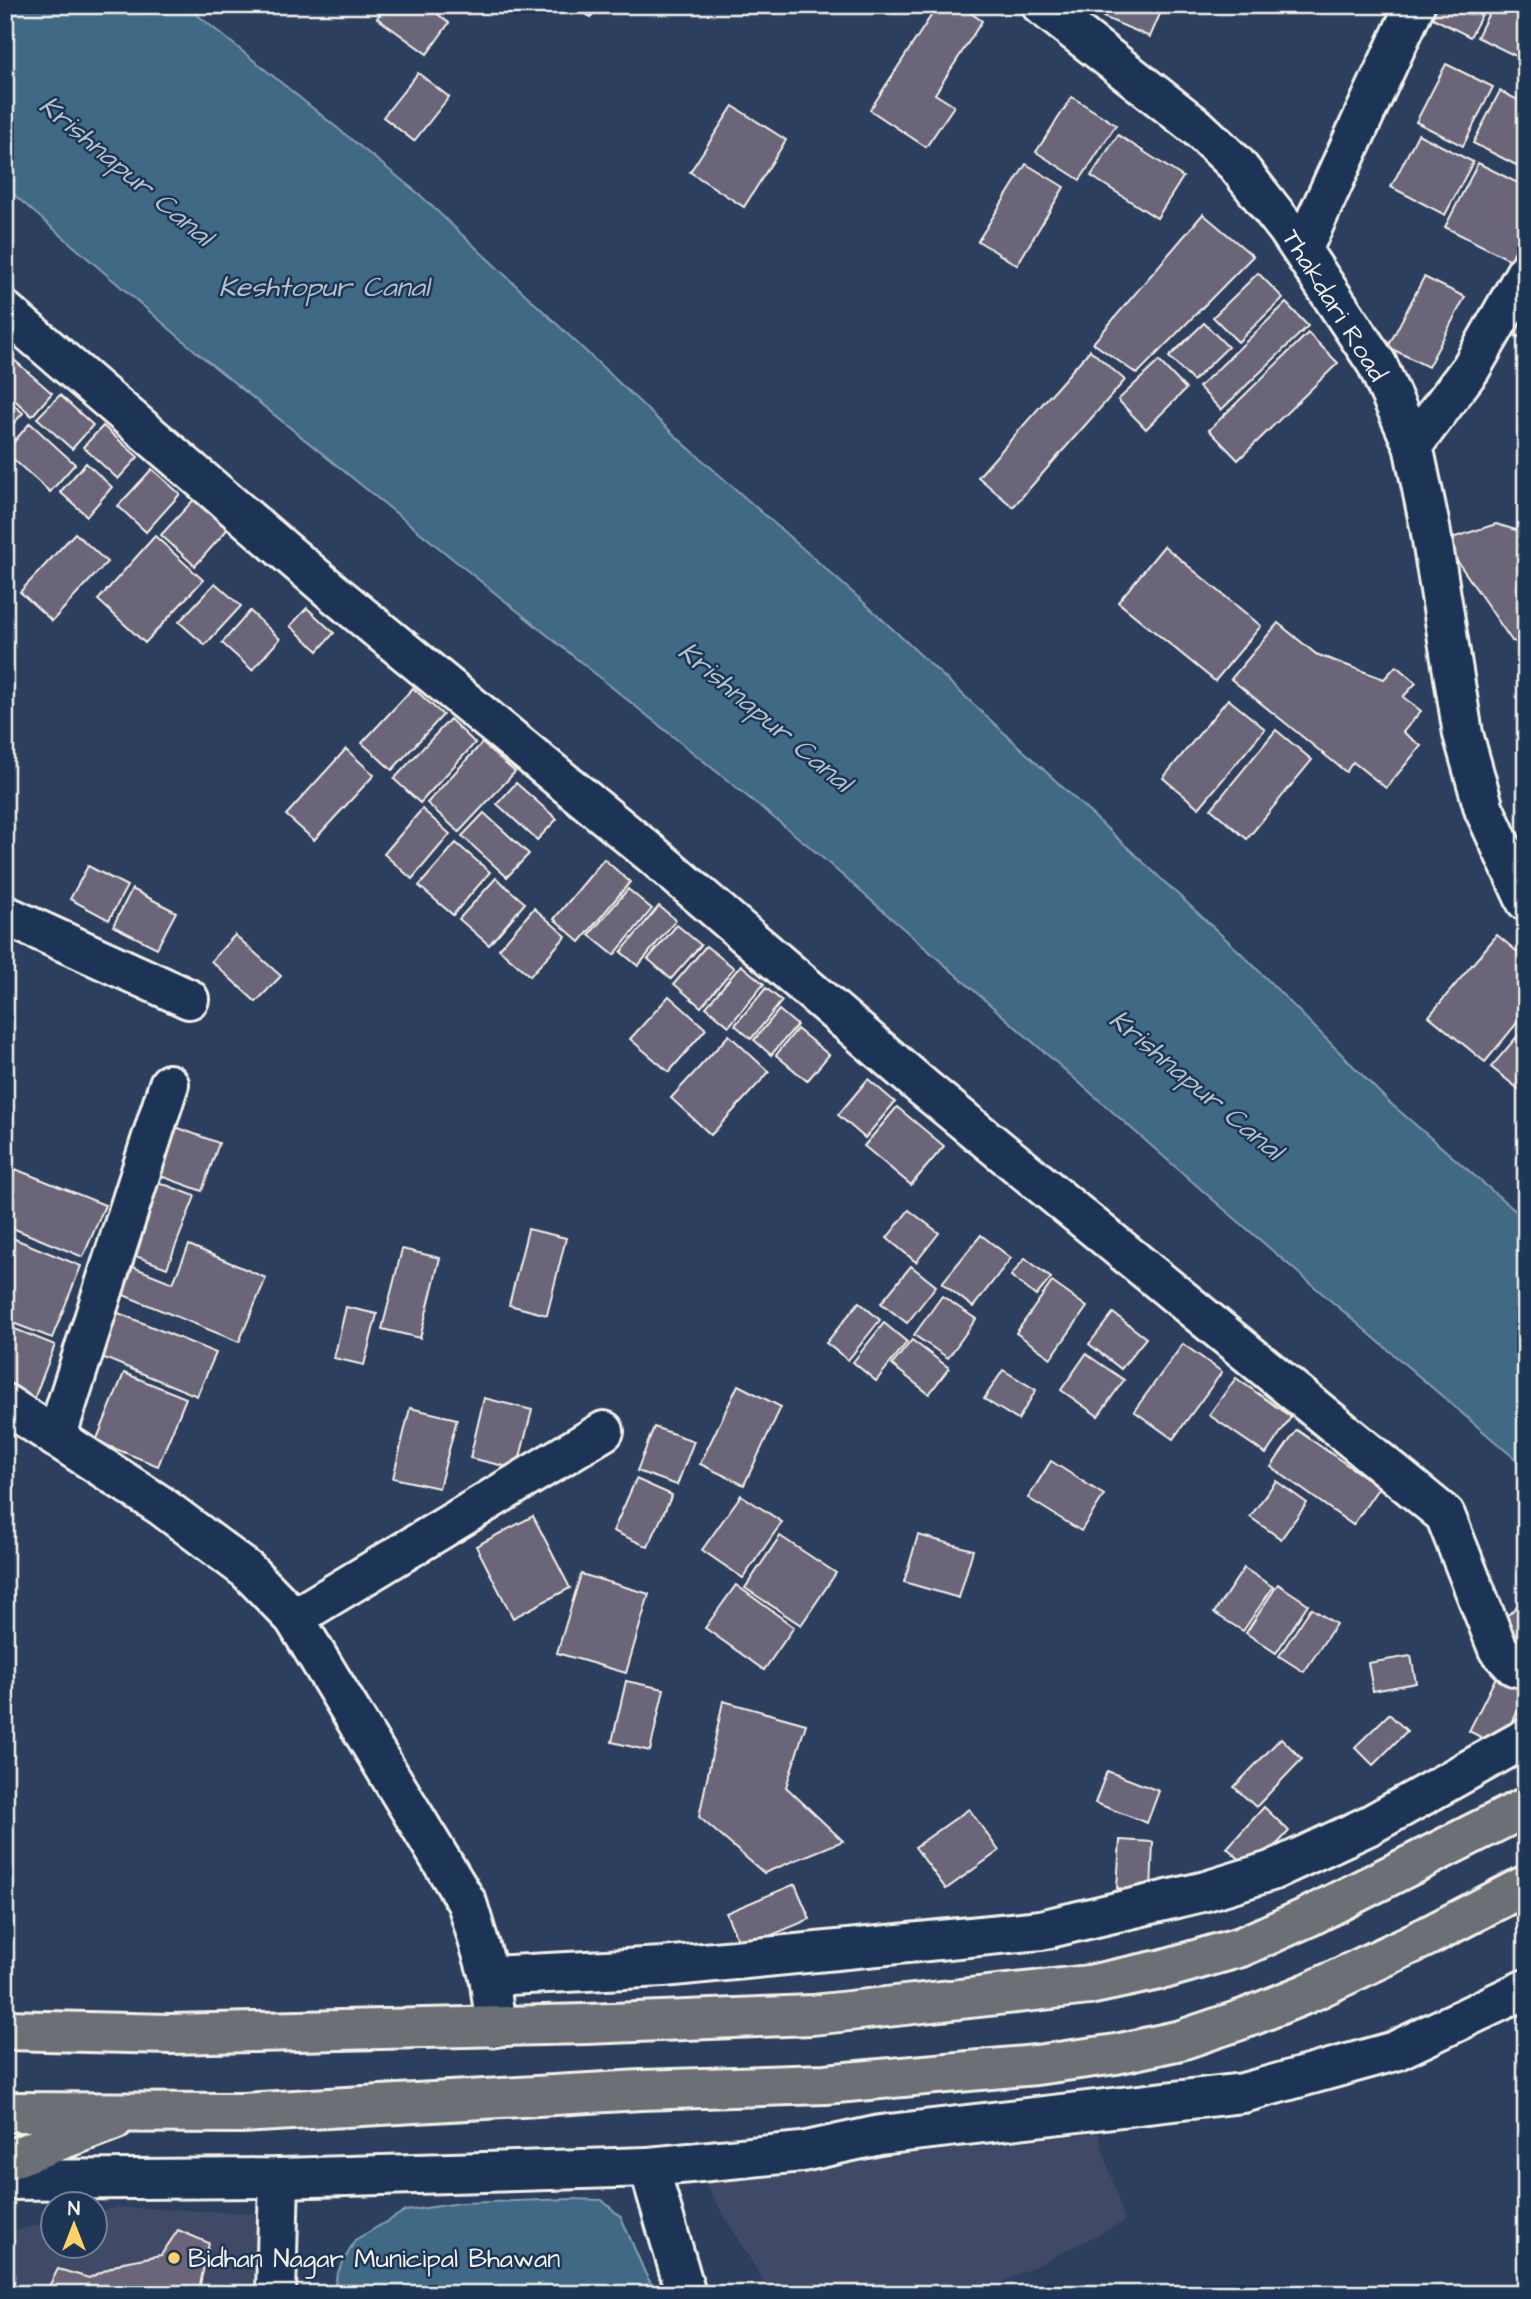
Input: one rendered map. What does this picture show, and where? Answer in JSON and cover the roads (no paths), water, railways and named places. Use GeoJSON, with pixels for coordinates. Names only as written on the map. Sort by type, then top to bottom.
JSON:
{"type":"FeatureCollection","features":[{"type":"Feature","properties":{"kind":"main road"},"geometry":{"type":"LineString","coordinates":[[5,2030],[170,2034],[496,2027],[812,2015],[1089,1985],[1164,1969],[1241,1947],[1308,1917],[1526,1807]]}},
{"type":"Feature","properties":{"kind":"main road"},"geometry":{"type":"LineString","coordinates":[[5,2112],[242,2113],[641,2090],[825,2084],[1036,2065],[1181,2040],[1246,2018],[1308,1993],[1428,1936],[1526,1885]]}},
{"type":"Feature","properties":{"kind":"main road"},"geometry":{"type":"LineString","coordinates":[[5,2161],[136,2112]]}},
{"type":"Feature","properties":{"kind":"street","name":"Thakdari Road"},"geometry":{"type":"LineString","coordinates":[[1041,5],[1198,128],[1236,164],[1302,250],[1377,364],[1413,445],[1430,527],[1463,734],[1484,809],[1526,901]]}},
{"type":"Feature","properties":{"kind":"street"},"geometry":{"type":"LineString","coordinates":[[1302,250],[1415,5]]}},
{"type":"Feature","properties":{"kind":"street"},"geometry":{"type":"LineString","coordinates":[[1413,445],[1471,368],[1526,272]]}},
{"type":"Feature","properties":{"kind":"street"},"geometry":{"type":"LineString","coordinates":[[5,312],[335,594],[654,856],[923,1088],[1446,1514],[1498,1649],[1514,1666],[1526,1669]]}},
{"type":"Feature","properties":{"kind":"street"},"geometry":{"type":"LineString","coordinates":[[5,915],[189,999]]}},
{"type":"Feature","properties":{"kind":"street"},"geometry":{"type":"LineString","coordinates":[[56,1438],[169,1084]]}},
{"type":"Feature","properties":{"kind":"street"},"geometry":{"type":"LineString","coordinates":[[8,1412],[56,1438],[160,1505],[247,1570],[295,1618],[467,1903],[489,1976],[496,2027]]}},
{"type":"Feature","properties":{"kind":"street"},"geometry":{"type":"LineString","coordinates":[[295,1618],[604,1432]]}},
{"type":"Feature","properties":{"kind":"street"},"geometry":{"type":"LineString","coordinates":[[489,1976],[663,1967],[1041,1930],[1206,1891],[1270,1871],[1370,1825],[1526,1738]]}},
{"type":"Feature","properties":{"kind":"street"},"geometry":{"type":"LineString","coordinates":[[5,2180],[279,2178],[649,2166],[802,2152],[880,2135],[1243,2094],[1395,2051],[1526,1989]]}},
{"type":"Feature","properties":{"kind":"street"},"geometry":{"type":"LineString","coordinates":[[649,2166],[686,2294]]}},
{"type":"Feature","properties":{"kind":"street"},"geometry":{"type":"LineString","coordinates":[[275,2294],[279,2178]]}},
{"type":"Feature","properties":{"kind":"water","name":"Keshtopur Canal"},"geometry":{"type":"Polygon","coordinates":[[[5,5],[185,5],[419,194],[682,442],[869,607],[1243,955],[1389,1102],[1526,1220],[1526,1468],[1211,1198],[810,847],[200,355],[5,187],[5,5]]]}},
{"type":"Feature","properties":{"kind":"water"},"geometry":{"type":"Polygon","coordinates":[[[602,2200],[621,2217],[657,2294],[333,2294],[337,2274],[355,2240],[405,2211],[460,2203],[602,2200]]]}},
{"type":"Feature","properties":{"kind":"place","name":"Bidhan Nagar Municipal Bhawan"},"geometry":{"type":"Point","coordinates":[174,2258]}},
{"type":"Feature","properties":{"kind":"water label","name":"Krishnapur Canal"},"geometry":{"type":"Point","coordinates":[127,170]}},
{"type":"Feature","properties":{"kind":"water label","name":"Krishnapur Canal"},"geometry":{"type":"Point","coordinates":[766,716]}},
{"type":"Feature","properties":{"kind":"water label","name":"Krishnapur Canal"},"geometry":{"type":"Point","coordinates":[1197,1084]}}]}
